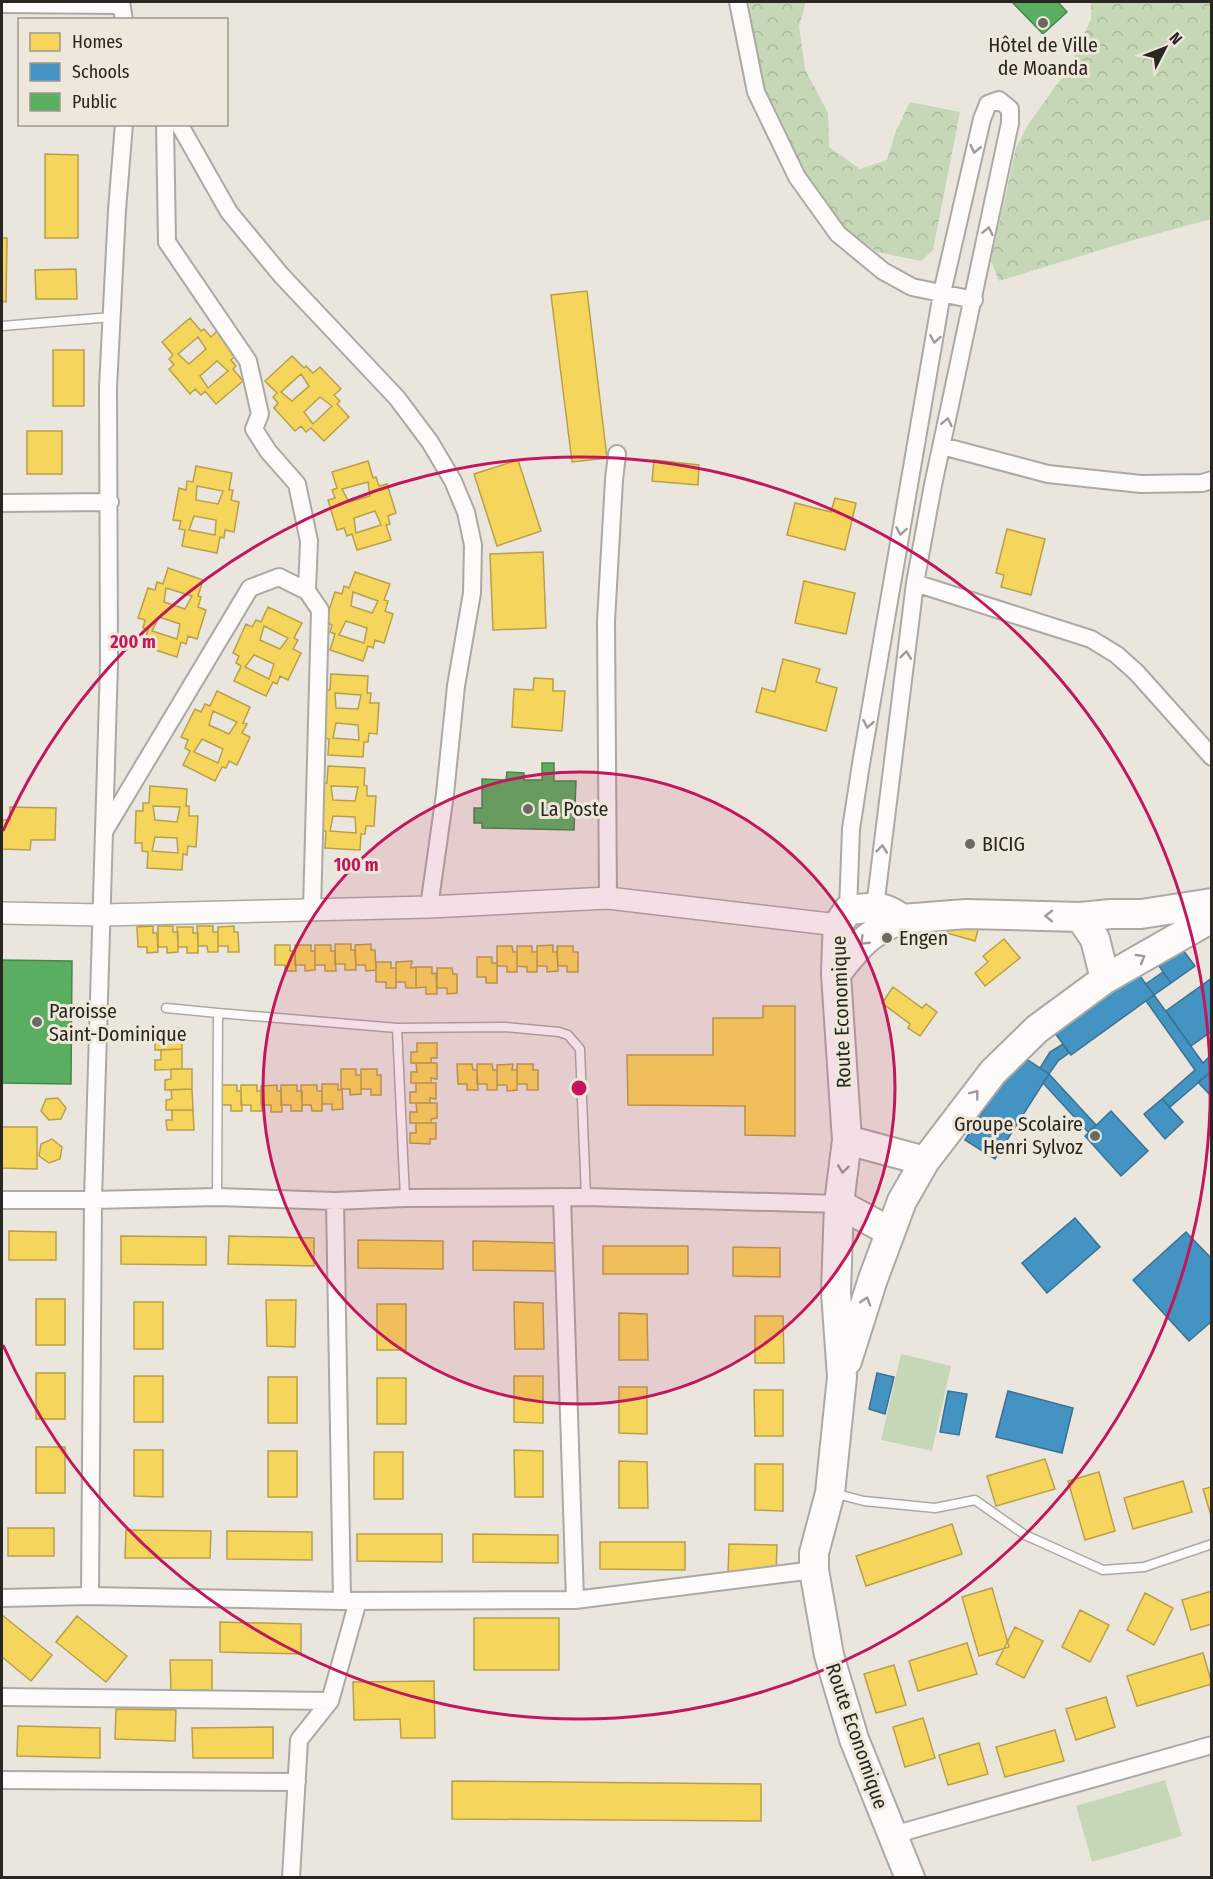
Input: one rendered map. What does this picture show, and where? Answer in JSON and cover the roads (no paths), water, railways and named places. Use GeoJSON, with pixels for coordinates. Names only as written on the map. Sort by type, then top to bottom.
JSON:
{"type":"FeatureCollection","features":[{"type":"Feature","properties":{"kind":"highway"},"geometry":{"type":"LineString","coordinates":[[836,974],[867,937],[902,919],[966,914],[1080,917],[1141,914],[1212,903]]}},
{"type":"Feature","properties":{"kind":"highway"},"geometry":{"type":"LineString","coordinates":[[854,914],[889,909],[902,919]]}},
{"type":"Feature","properties":{"kind":"highway","name":"Route Economique"},"geometry":{"type":"LineString","coordinates":[[854,914],[836,974],[847,1140],[839,1204],[836,1292],[842,1377],[830,1492],[814,1553],[814,1570],[829,1654],[854,1739],[910,1878]]}},
{"type":"Feature","properties":{"kind":"highway"},"geometry":{"type":"LineString","coordinates":[[1080,917],[1095,939],[1105,979]]}},
{"type":"Feature","properties":{"kind":"highway","name":"Route Economique"},"geometry":{"type":"LineString","coordinates":[[842,1377],[889,1231],[902,1201],[925,1161],[993,1072],[1037,1029],[1105,979],[1212,918]]}},
{"type":"Feature","properties":{"kind":"highway"},"geometry":{"type":"LineString","coordinates":[[847,1140],[925,1161]]}},
{"type":"Feature","properties":{"kind":"highway"},"geometry":{"type":"LineString","coordinates":[[839,1204],[889,1231]]}},
{"type":"Feature","properties":{"kind":"street"},"geometry":{"type":"LineString","coordinates":[[738,2],[756,92],[797,177],[838,234],[883,271],[912,287],[974,300]]}},
{"type":"Feature","properties":{"kind":"street"},"geometry":{"type":"LineString","coordinates":[[2,4],[122,8]]}},
{"type":"Feature","properties":{"kind":"street"},"geometry":{"type":"LineString","coordinates":[[999,100],[1010,109],[1010,123],[942,446],[854,914],[851,829],[942,293],[982,119],[988,104],[999,100]]}},
{"type":"Feature","properties":{"kind":"street"},"geometry":{"type":"LineString","coordinates":[[90,1596],[93,1200],[109,664],[108,388],[124,126]]}},
{"type":"Feature","properties":{"kind":"street"},"geometry":{"type":"LineString","coordinates":[[165,126],[167,242],[248,361],[260,414],[254,429],[268,451],[297,484],[309,541],[307,591]]}},
{"type":"Feature","properties":{"kind":"street"},"geometry":{"type":"LineString","coordinates":[[181,126],[229,212],[281,275],[397,398],[430,442],[453,481],[466,512],[473,545],[472,593],[456,686],[445,794],[429,907]]}},
{"type":"Feature","properties":{"kind":"street"},"geometry":{"type":"LineString","coordinates":[[942,446],[1048,474],[1140,484],[1202,483],[1212,480]]}},
{"type":"Feature","properties":{"kind":"street"},"geometry":{"type":"LineString","coordinates":[[608,898],[606,621],[617,454]]}},
{"type":"Feature","properties":{"kind":"street"},"geometry":{"type":"LineString","coordinates":[[2,503],[110,502]]}},
{"type":"Feature","properties":{"kind":"street"},"geometry":{"type":"LineString","coordinates":[[105,831],[250,588],[279,577],[307,591],[320,610],[312,910]]}},
{"type":"Feature","properties":{"kind":"street"},"geometry":{"type":"LineString","coordinates":[[915,583],[1091,639],[1117,655],[1137,673],[1212,757]]}},
{"type":"Feature","properties":{"kind":"street"},"geometry":{"type":"LineString","coordinates":[[2,914],[103,915],[429,907],[608,898],[854,914]]}},
{"type":"Feature","properties":{"kind":"street"},"geometry":{"type":"LineString","coordinates":[[2,1200],[217,1197],[335,1201],[405,1198],[586,1197],[839,1204]]}},
{"type":"Feature","properties":{"kind":"street"},"geometry":{"type":"LineString","coordinates":[[562,1197],[575,1600]]}},
{"type":"Feature","properties":{"kind":"street"},"geometry":{"type":"LineString","coordinates":[[291,1878],[299,1740],[330,1701],[350,1601],[335,1201]]}},
{"type":"Feature","properties":{"kind":"street"},"geometry":{"type":"LineString","coordinates":[[2,1598],[90,1596],[350,1601],[575,1600],[814,1570]]}},
{"type":"Feature","properties":{"kind":"street"},"geometry":{"type":"LineString","coordinates":[[2,1697],[330,1701]]}},
{"type":"Feature","properties":{"kind":"street"},"geometry":{"type":"LineString","coordinates":[[893,1835],[1212,1745]]}},
{"type":"Feature","properties":{"kind":"street"},"geometry":{"type":"LineString","coordinates":[[2,1780],[297,1782]]}},
{"type":"Feature","properties":{"kind":"lane"},"geometry":{"type":"LineString","coordinates":[[2,326],[113,317]]}},
{"type":"Feature","properties":{"kind":"lane"},"geometry":{"type":"LineString","coordinates":[[166,1008],[397,1028],[505,1027],[560,1032],[568,1035],[580,1049],[586,1197]]}},
{"type":"Feature","properties":{"kind":"lane"},"geometry":{"type":"LineString","coordinates":[[217,1197],[218,1013]]}},
{"type":"Feature","properties":{"kind":"lane"},"geometry":{"type":"LineString","coordinates":[[397,1028],[405,1198]]}},
{"type":"Feature","properties":{"kind":"lane"},"geometry":{"type":"LineString","coordinates":[[830,1492],[864,1501],[935,1508],[975,1500],[1025,1535],[1103,1570],[1144,1566],[1212,1544]]}},
{"type":"Feature","properties":{"kind":"place","name":"Hôtel de Ville de Moanda"},"geometry":{"type":"Point","coordinates":[1043,23]}},
{"type":"Feature","properties":{"kind":"place","name":"La Poste"},"geometry":{"type":"Point","coordinates":[528,809]}},
{"type":"Feature","properties":{"kind":"place","name":"BICIG"},"geometry":{"type":"Point","coordinates":[970,844]}},
{"type":"Feature","properties":{"kind":"place","name":"Engen"},"geometry":{"type":"Point","coordinates":[887,938]}},
{"type":"Feature","properties":{"kind":"place","name":"Paroisse Saint-Dominique"},"geometry":{"type":"Point","coordinates":[37,1022]}},
{"type":"Feature","properties":{"kind":"place","name":"Groupe Scolaire Henri Sylvoz"},"geometry":{"type":"Point","coordinates":[1095,1136]}}]}
